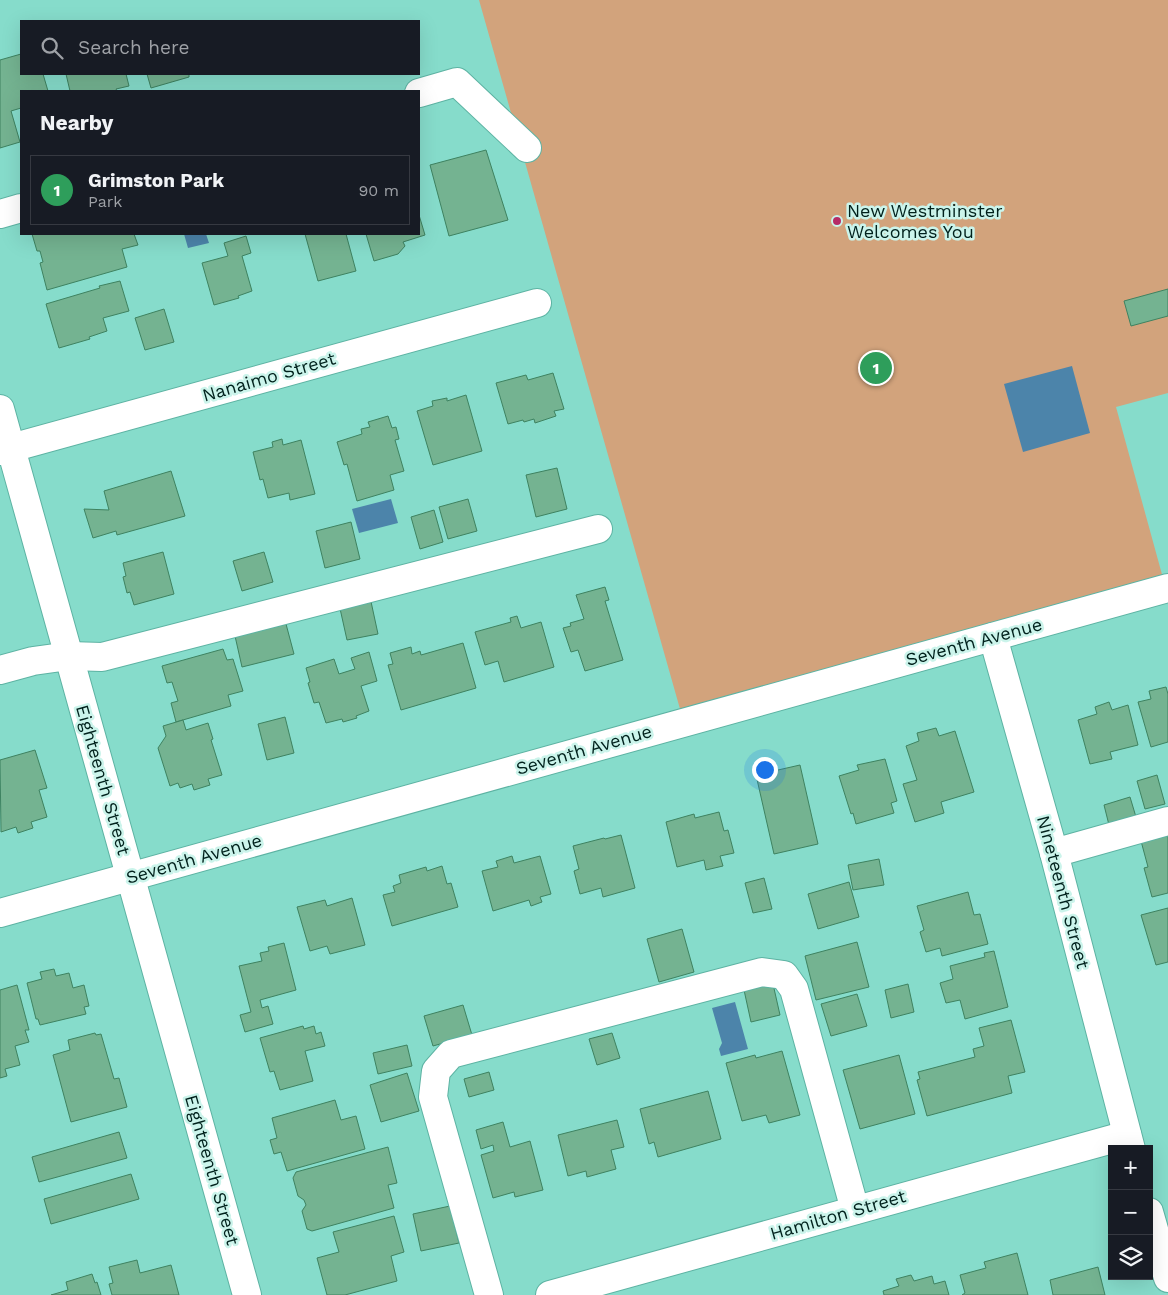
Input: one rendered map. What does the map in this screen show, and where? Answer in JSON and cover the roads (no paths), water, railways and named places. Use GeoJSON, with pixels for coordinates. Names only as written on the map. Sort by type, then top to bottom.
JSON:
{"type":"FeatureCollection","features":[{"type":"Feature","properties":{"kind":"street"},"geometry":{"type":"LineString","coordinates":[[420,93],[457,82],[526,148]]}},
{"type":"Feature","properties":{"kind":"street"},"geometry":{"type":"LineString","coordinates":[[0,214],[20,208]]}},
{"type":"Feature","properties":{"kind":"street","name":"Nanaimo Street"},"geometry":{"type":"LineString","coordinates":[[5,450],[537,302]]}},
{"type":"Feature","properties":{"kind":"street","name":"Eighteenth Street"},"geometry":{"type":"LineString","coordinates":[[0,409],[5,450],[69,656],[246,1295]]}},
{"type":"Feature","properties":{"kind":"street"},"geometry":{"type":"LineString","coordinates":[[0,670],[32,661],[69,656],[102,657],[598,529]]}},
{"type":"Feature","properties":{"kind":"street","name":"Seventh Avenue"},"geometry":{"type":"LineString","coordinates":[[0,913],[1168,588]]}},
{"type":"Feature","properties":{"kind":"street","name":"Nineteenth Street"},"geometry":{"type":"LineString","coordinates":[[992,637],[1054,853],[1129,1142]]}},
{"type":"Feature","properties":{"kind":"street"},"geometry":{"type":"LineString","coordinates":[[1054,853],[1168,821]]}},
{"type":"Feature","properties":{"kind":"street"},"geometry":{"type":"LineString","coordinates":[[489,1295],[433,1097],[436,1071],[451,1054],[762,972],[784,975],[794,989],[855,1210]]}},
{"type":"Feature","properties":{"kind":"street","name":"Hamilton Street"},"geometry":{"type":"LineString","coordinates":[[550,1295],[855,1210],[1129,1142]]}},
{"type":"Feature","properties":{"kind":"street"},"geometry":{"type":"LineString","coordinates":[[1153,1226],[1168,1278]]}},
{"type":"Feature","properties":{"kind":"water"},"geometry":{"type":"Polygon","coordinates":[[[184,235],[206,235],[209,243],[188,248],[184,235]]]}},
{"type":"Feature","properties":{"kind":"water"},"geometry":{"type":"Polygon","coordinates":[[[1072,366],[1090,433],[1023,452],[1004,384],[1072,366]]]}},
{"type":"Feature","properties":{"kind":"water"},"geometry":{"type":"Polygon","coordinates":[[[391,499],[398,523],[359,533],[352,509],[391,499]]]}},
{"type":"Feature","properties":{"kind":"water"},"geometry":{"type":"Polygon","coordinates":[[[735,1002],[748,1049],[721,1056],[719,1049],[722,1043],[712,1008],[735,1002]]]}},
{"type":"Feature","properties":{"kind":"place","name":"New Westminster Welcomes You"},"geometry":{"type":"Point","coordinates":[837,221]}},
{"type":"Feature","properties":{"kind":"place","name":"Grimston Park"},"geometry":{"type":"Point","coordinates":[876,368]}}]}
